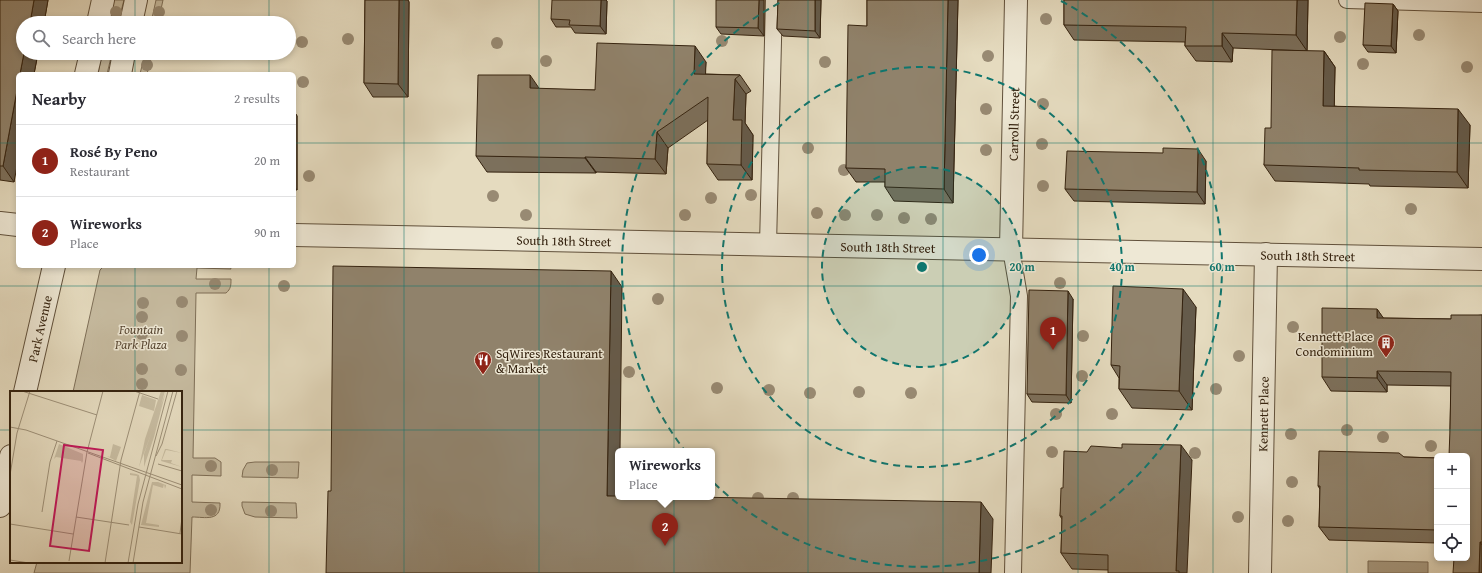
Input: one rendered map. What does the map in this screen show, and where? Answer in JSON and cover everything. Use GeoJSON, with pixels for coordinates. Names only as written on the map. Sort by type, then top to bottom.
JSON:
{"type":"FeatureCollection","features":[{"type":"Feature","properties":{"kind":"street"},"geometry":{"type":"LineString","coordinates":[[100,16],[103,0]]}},
{"type":"Feature","properties":{"kind":"street"},"geometry":{"type":"LineString","coordinates":[[133,16],[136,0]]}},
{"type":"Feature","properties":{"kind":"street","name":"Carroll Street"},"geometry":{"type":"LineString","coordinates":[[1011,249],[1016,0]]}},
{"type":"Feature","properties":{"kind":"street"},"geometry":{"type":"LineString","coordinates":[[86,72],[89,60]]}},
{"type":"Feature","properties":{"kind":"street"},"geometry":{"type":"LineString","coordinates":[[120,72],[123,60]]}},
{"type":"Feature","properties":{"kind":"street"},"geometry":{"type":"LineString","coordinates":[[0,223],[16,225]]}},
{"type":"Feature","properties":{"kind":"street","name":"South 18th Street"},"geometry":{"type":"LineString","coordinates":[[296,235],[1482,259]]}},
{"type":"Feature","properties":{"kind":"street","name":"Kennett Place"},"geometry":{"type":"LineString","coordinates":[[1260,573],[1266,254]]}},
{"type":"Feature","properties":{"kind":"street","name":"Park Avenue"},"geometry":{"type":"LineString","coordinates":[[25,391],[54,268]]}},
{"type":"Feature","properties":{"kind":"street"},"geometry":{"type":"LineString","coordinates":[[0,506],[10,461]]}},
{"type":"Feature","properties":{"kind":"lane"},"geometry":{"type":"LineString","coordinates":[[768,244],[774,0]]}},
{"type":"Feature","properties":{"kind":"lane"},"geometry":{"type":"LineString","coordinates":[[1347,0],[1482,4]]}},
{"type":"Feature","properties":{"kind":"lane"},"geometry":{"type":"LineString","coordinates":[[1011,249],[1019,296],[1014,573]]}},
{"type":"Feature","properties":{"kind":"green space"},"geometry":{"type":"Polygon","coordinates":[[[114,0],[124,0],[120,16],[111,16],[114,0]]]}},
{"type":"Feature","properties":{"kind":"green space"},"geometry":{"type":"Polygon","coordinates":[[[156,0],[163,0],[160,16],[153,16],[156,0]]]}},
{"type":"Feature","properties":{"kind":"green space"},"geometry":{"type":"Polygon","coordinates":[[[101,60],[110,60],[107,72],[98,72],[101,60]]]}},
{"type":"Feature","properties":{"kind":"green space"},"geometry":{"type":"Polygon","coordinates":[[[143,60],[150,60],[147,72],[140,72],[143,60]]]}},
{"type":"Feature","properties":{"kind":"green space","name":"Fountain Park Plaza"},"geometry":{"type":"Polygon","coordinates":[[[102,268],[197,268],[196,279],[231,279],[230,288],[226,293],[196,293],[193,458],[215,458],[221,462],[221,476],[192,475],[192,502],[220,503],[220,509],[215,516],[207,518],[192,517],[190,573],[34,573],[37,563],[182,563],[182,391],[73,391],[100,270],[102,268]]]}},
{"type":"Feature","properties":{"kind":"green space","name":"Fountain Park Plaza"},"geometry":{"type":"Polygon","coordinates":[[[197,268],[231,268],[231,269],[197,268]]]}},
{"type":"Feature","properties":{"kind":"green space"},"geometry":{"type":"Polygon","coordinates":[[[299,462],[298,478],[242,477],[243,470],[247,463],[299,462]]]}},
{"type":"Feature","properties":{"kind":"green space"},"geometry":{"type":"Polygon","coordinates":[[[242,502],[296,503],[297,518],[255,517],[245,514],[242,502]]]}},
{"type":"Feature","properties":{"kind":"shaded area"},"geometry":{"type":"Polygon","coordinates":[[[1368,561],[1428,562],[1428,573],[1368,573],[1368,561]]]}},
{"type":"Feature","properties":{"kind":"building"},"geometry":{"type":"Polygon","coordinates":[[[0,0],[34,0],[31,16],[16,16],[16,60],[23,60],[20,72],[16,72],[16,96],[3,166],[0,166],[0,0]]]}},
{"type":"Feature","properties":{"kind":"building"},"geometry":{"type":"Polygon","coordinates":[[[365,0],[399,0],[398,84],[364,83],[365,0]]]}},
{"type":"Feature","properties":{"kind":"building"},"geometry":{"type":"Polygon","coordinates":[[[552,0],[601,0],[600,26],[569,25],[570,20],[551,19],[552,0]]]}},
{"type":"Feature","properties":{"kind":"building"},"geometry":{"type":"Polygon","coordinates":[[[716,0],[759,0],[758,28],[716,27],[716,0]]]}},
{"type":"Feature","properties":{"kind":"building"},"geometry":{"type":"Polygon","coordinates":[[[778,0],[815,0],[815,31],[777,29],[778,0]]]}},
{"type":"Feature","properties":{"kind":"building"},"geometry":{"type":"Polygon","coordinates":[[[867,0],[948,0],[944,189],[885,187],[885,169],[846,168],[848,25],[867,26],[867,0]]]}},
{"type":"Feature","properties":{"kind":"building"},"geometry":{"type":"Polygon","coordinates":[[[1064,0],[1297,0],[1296,35],[1222,33],[1222,46],[1185,46],[1186,27],[1064,25],[1064,0]]]}},
{"type":"Feature","properties":{"kind":"building"},"geometry":{"type":"Polygon","coordinates":[[[1365,3],[1393,4],[1391,46],[1363,45],[1365,3]]]}},
{"type":"Feature","properties":{"kind":"building"},"geometry":{"type":"Polygon","coordinates":[[[597,43],[695,46],[694,74],[740,75],[735,79],[733,120],[742,120],[741,165],[707,164],[708,97],[657,132],[655,159],[476,156],[478,75],[530,75],[530,88],[595,90],[597,43]]]}},
{"type":"Feature","properties":{"kind":"building"},"geometry":{"type":"Polygon","coordinates":[[[1272,50],[1324,51],[1323,106],[1458,109],[1457,172],[1359,170],[1359,168],[1264,165],[1265,128],[1271,128],[1272,50]]]}},
{"type":"Feature","properties":{"kind":"building"},"geometry":{"type":"Polygon","coordinates":[[[1163,148],[1198,149],[1197,192],[1065,189],[1067,151],[1163,153],[1163,148]]]}},
{"type":"Feature","properties":{"kind":"building"},"geometry":{"type":"Polygon","coordinates":[[[333,266],[611,271],[607,496],[615,496],[615,500],[715,500],[715,497],[981,502],[979,573],[326,573],[328,491],[331,491],[333,266]]]}},
{"type":"Feature","properties":{"kind":"building"},"geometry":{"type":"Polygon","coordinates":[[[1113,286],[1183,289],[1179,391],[1119,389],[1120,366],[1111,365],[1113,286]]]}},
{"type":"Feature","properties":{"kind":"building"},"geometry":{"type":"Polygon","coordinates":[[[1029,290],[1068,291],[1066,395],[1027,394],[1029,290]]]}},
{"type":"Feature","properties":{"kind":"building"},"geometry":{"type":"Polygon","coordinates":[[[1322,308],[1377,309],[1377,318],[1451,319],[1451,315],[1482,315],[1482,542],[1480,542],[1479,573],[1453,573],[1454,561],[1470,561],[1470,453],[1449,453],[1451,372],[1377,371],[1377,378],[1322,377],[1322,308]]]}},
{"type":"Feature","properties":{"kind":"building"},"geometry":{"type":"Polygon","coordinates":[[[1122,444],[1181,445],[1176,571],[1179,571],[1179,573],[1108,573],[1108,555],[1061,553],[1062,516],[1060,516],[1061,488],[1063,488],[1064,451],[1087,452],[1091,446],[1122,448],[1122,444]]]}},
{"type":"Feature","properties":{"kind":"building"},"geometry":{"type":"Polygon","coordinates":[[[1319,451],[1399,453],[1404,457],[1434,458],[1434,530],[1319,527],[1320,486],[1318,486],[1319,451]]]}},
{"type":"Feature","properties":{"kind":"place","name":"Rosé By Peno"},"geometry":{"type":"Point","coordinates":[1053,350]}},
{"type":"Feature","properties":{"kind":"place","name":"Kennett Place Condominium"},"geometry":{"type":"Point","coordinates":[1386,358]}},
{"type":"Feature","properties":{"kind":"place","name":"SqWires Restaurant & Market"},"geometry":{"type":"Point","coordinates":[483,375]}},
{"type":"Feature","properties":{"kind":"place","name":"Wireworks"},"geometry":{"type":"Point","coordinates":[665,546]}}]}
